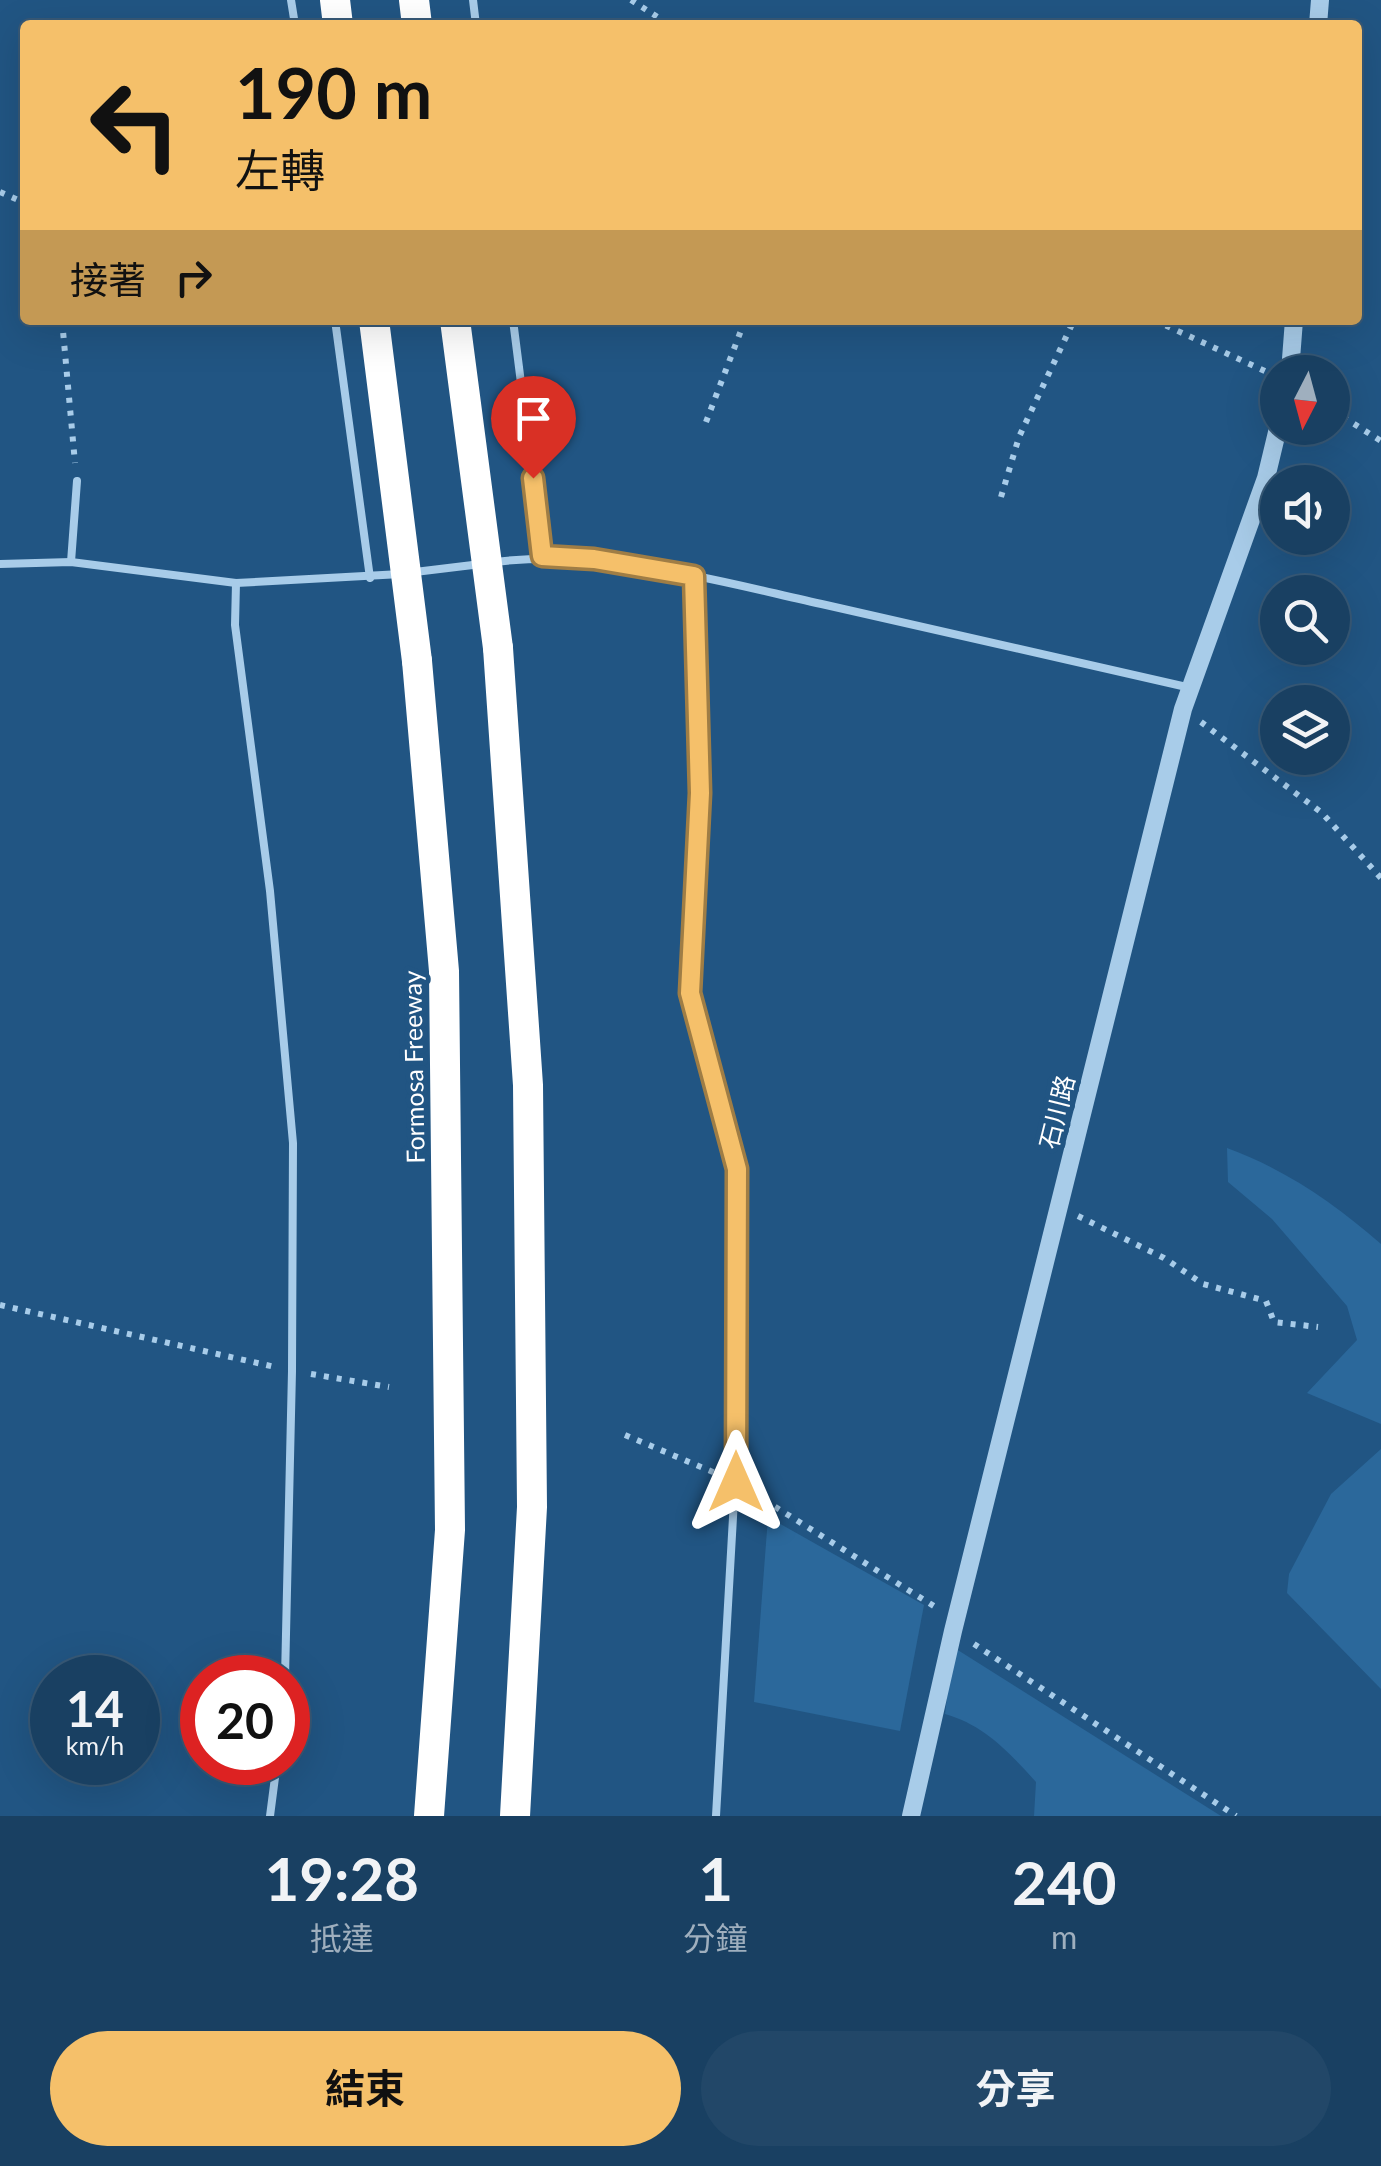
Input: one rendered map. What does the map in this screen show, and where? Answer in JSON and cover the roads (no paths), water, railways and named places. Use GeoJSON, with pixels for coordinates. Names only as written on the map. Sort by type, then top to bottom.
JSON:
{"type":"FeatureCollection","features":[{"type":"Feature","properties":{"kind":"highway","name":"Formosa Freeway"},"geometry":{"type":"LineString","coordinates":[[375,325],[417,662],[444,971],[450,1530],[429,1816]]}},
{"type":"Feature","properties":{"kind":"highway"},"geometry":{"type":"LineString","coordinates":[[456,325],[498,648],[528,1084],[532,1507],[515,1816]]}},
{"type":"Feature","properties":{"kind":"street"},"geometry":{"type":"LineString","coordinates":[[1291,355],[1294,325]]}},
{"type":"Feature","properties":{"kind":"street","name":"石川路"},"geometry":{"type":"LineString","coordinates":[[911,1816],[953,1631],[1183,709],[1266,478],[1274,445]]}},
{"type":"Feature","properties":{"kind":"lane"},"geometry":{"type":"LineString","coordinates":[[336,325],[370,578]]}},
{"type":"Feature","properties":{"kind":"lane"},"geometry":{"type":"LineString","coordinates":[[514,325],[542,556]]}},
{"type":"Feature","properties":{"kind":"lane"},"geometry":{"type":"LineString","coordinates":[[71,562],[76,481]]}},
{"type":"Feature","properties":{"kind":"lane"},"geometry":{"type":"LineString","coordinates":[[0,564],[71,562],[236,583],[370,578],[542,556],[594,559],[694,576],[1191,688]]}},
{"type":"Feature","properties":{"kind":"lane"},"geometry":{"type":"LineString","coordinates":[[694,576],[700,793],[690,993],[737,1169],[736,1482],[716,1816]]}},
{"type":"Feature","properties":{"kind":"lane"},"geometry":{"type":"LineString","coordinates":[[236,583],[235,625],[270,891],[293,1143],[286,1655]]}},
{"type":"Feature","properties":{"kind":"lane"},"geometry":{"type":"LineString","coordinates":[[270,1816],[273,1785]]}}]}
